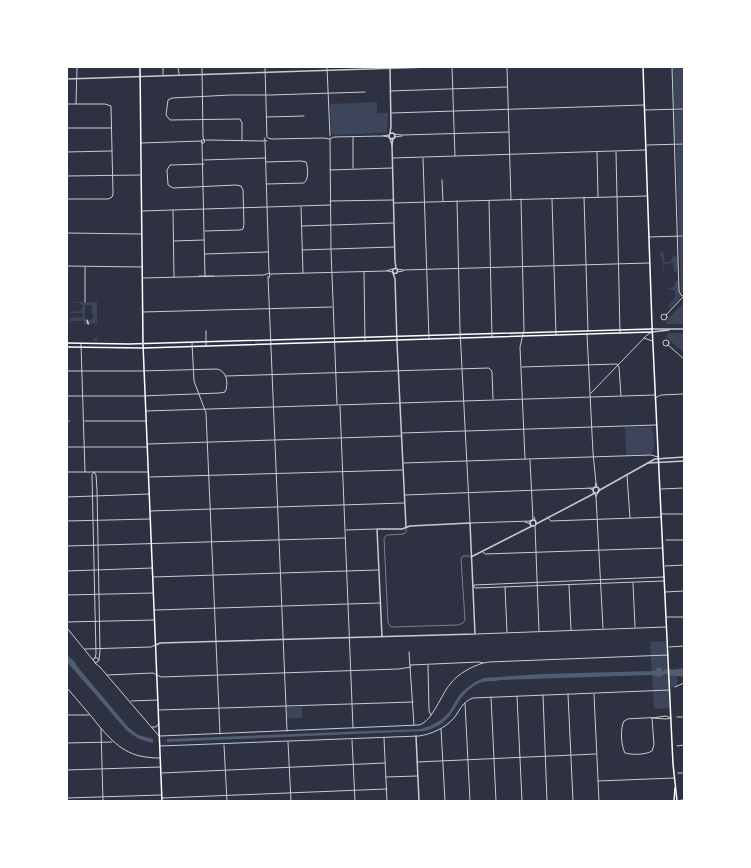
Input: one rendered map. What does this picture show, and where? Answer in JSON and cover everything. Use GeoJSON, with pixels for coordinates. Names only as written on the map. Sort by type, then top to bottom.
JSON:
{"type":"FeatureCollection","features":[{"type":"Feature","properties":{"kind":"main road"},"geometry":{"type":"LineString","coordinates":[[140,67],[143,344],[162,800]]}},
{"type":"Feature","properties":{"kind":"main road"},"geometry":{"type":"LineString","coordinates":[[643,67],[652,341],[675,801]]}},
{"type":"Feature","properties":{"kind":"main road"},"geometry":{"type":"LineString","coordinates":[[67,343],[143,344],[652,329]]}},
{"type":"Feature","properties":{"kind":"main road"},"geometry":{"type":"LineString","coordinates":[[67,347],[144,348],[587,334],[642,334],[652,332]]}},
{"type":"Feature","properties":{"kind":"street"},"geometry":{"type":"LineString","coordinates":[[76,67],[76,104]]}},
{"type":"Feature","properties":{"kind":"street"},"geometry":{"type":"LineString","coordinates":[[163,67],[163,75]]}},
{"type":"Feature","properties":{"kind":"street"},"geometry":{"type":"LineString","coordinates":[[178,67],[179,75]]}},
{"type":"Feature","properties":{"kind":"street"},"geometry":{"type":"LineString","coordinates":[[202,67],[205,276]]}},
{"type":"Feature","properties":{"kind":"street"},"geometry":{"type":"LineString","coordinates":[[265,67],[270,344],[287,731]]}},
{"type":"Feature","properties":{"kind":"street"},"geometry":{"type":"LineString","coordinates":[[327,67],[331,249],[337,405]]}},
{"type":"Feature","properties":{"kind":"street"},"geometry":{"type":"LineString","coordinates":[[67,78],[429,67]]}},
{"type":"Feature","properties":{"kind":"street"},"geometry":{"type":"LineString","coordinates":[[452,67],[455,156]]}},
{"type":"Feature","properties":{"kind":"street"},"geometry":{"type":"LineString","coordinates":[[507,67],[511,200]]}},
{"type":"Feature","properties":{"kind":"street"},"geometry":{"type":"LineString","coordinates":[[666,315],[684,297],[679,291],[672,67]]}},
{"type":"Feature","properties":{"kind":"street"},"geometry":{"type":"LineString","coordinates":[[390,68],[391,126],[389,134],[392,145]]}},
{"type":"Feature","properties":{"kind":"street"},"geometry":{"type":"LineString","coordinates":[[390,91],[508,87]]}},
{"type":"Feature","properties":{"kind":"street"},"geometry":{"type":"LineString","coordinates":[[242,140],[242,123],[240,119],[168,119],[166,115],[168,100],[172,98],[231,95],[364,92]]}},
{"type":"Feature","properties":{"kind":"street"},"geometry":{"type":"LineString","coordinates":[[67,104],[110,105],[112,109],[113,194],[111,198],[67,199]]}},
{"type":"Feature","properties":{"kind":"street"},"geometry":{"type":"LineString","coordinates":[[391,113],[644,105]]}},
{"type":"Feature","properties":{"kind":"street"},"geometry":{"type":"LineString","coordinates":[[644,110],[684,109]]}},
{"type":"Feature","properties":{"kind":"street"},"geometry":{"type":"LineString","coordinates":[[266,118],[304,116]]}},
{"type":"Feature","properties":{"kind":"street"},"geometry":{"type":"LineString","coordinates":[[391,126],[394,134],[392,145],[392,168],[394,247],[397,269],[395,279]]}},
{"type":"Feature","properties":{"kind":"street"},"geometry":{"type":"LineString","coordinates":[[67,128],[112,128]]}},
{"type":"Feature","properties":{"kind":"street"},"geometry":{"type":"LineString","coordinates":[[262,140],[266,138],[329,138],[382,136],[389,134],[402,135],[509,132]]}},
{"type":"Feature","properties":{"kind":"street"},"geometry":{"type":"LineString","coordinates":[[382,136],[390,138],[402,135]]}},
{"type":"Feature","properties":{"kind":"street"},"geometry":{"type":"LineString","coordinates":[[352,137],[353,169]]}},
{"type":"Feature","properties":{"kind":"street"},"geometry":{"type":"LineString","coordinates":[[140,143],[203,143],[208,141],[266,141],[271,139]]}},
{"type":"Feature","properties":{"kind":"street"},"geometry":{"type":"LineString","coordinates":[[198,142],[202,140],[208,141]]}},
{"type":"Feature","properties":{"kind":"street"},"geometry":{"type":"LineString","coordinates":[[646,145],[684,144]]}},
{"type":"Feature","properties":{"kind":"street"},"geometry":{"type":"LineString","coordinates":[[392,158],[646,150]]}},
{"type":"Feature","properties":{"kind":"street"},"geometry":{"type":"LineString","coordinates":[[67,152],[112,151]]}},
{"type":"Feature","properties":{"kind":"street"},"geometry":{"type":"LineString","coordinates":[[616,151],[620,334]]}},
{"type":"Feature","properties":{"kind":"street"},"geometry":{"type":"LineString","coordinates":[[597,152],[598,197]]}},
{"type":"Feature","properties":{"kind":"street"},"geometry":{"type":"LineString","coordinates":[[423,157],[429,339]]}},
{"type":"Feature","properties":{"kind":"street"},"geometry":{"type":"LineString","coordinates":[[204,160],[266,158]]}},
{"type":"Feature","properties":{"kind":"street"},"geometry":{"type":"LineString","coordinates":[[266,162],[301,161],[306,162],[307,165],[306,182],[301,184],[267,184]]}},
{"type":"Feature","properties":{"kind":"street"},"geometry":{"type":"LineString","coordinates":[[204,164],[169,166],[167,170],[167,183],[169,187],[236,185],[242,187],[244,208],[243,229],[205,231]]}},
{"type":"Feature","properties":{"kind":"street"},"geometry":{"type":"LineString","coordinates":[[330,170],[392,168]]}},
{"type":"Feature","properties":{"kind":"street"},"geometry":{"type":"LineString","coordinates":[[67,176],[141,175]]}},
{"type":"Feature","properties":{"kind":"street"},"geometry":{"type":"LineString","coordinates":[[442,180],[443,202]]}},
{"type":"Feature","properties":{"kind":"street"},"geometry":{"type":"LineString","coordinates":[[393,203],[647,196]]}},
{"type":"Feature","properties":{"kind":"street"},"geometry":{"type":"LineString","coordinates":[[584,197],[587,334],[603,629]]}},
{"type":"Feature","properties":{"kind":"street"},"geometry":{"type":"LineString","coordinates":[[552,198],[556,335]]}},
{"type":"Feature","properties":{"kind":"street"},"geometry":{"type":"LineString","coordinates":[[520,199],[524,330],[520,345],[526,459]]}},
{"type":"Feature","properties":{"kind":"street"},"geometry":{"type":"LineString","coordinates":[[330,201],[393,200]]}},
{"type":"Feature","properties":{"kind":"street"},"geometry":{"type":"LineString","coordinates":[[489,200],[492,337]]}},
{"type":"Feature","properties":{"kind":"street"},"geometry":{"type":"LineString","coordinates":[[457,201],[462,369],[475,634]]}},
{"type":"Feature","properties":{"kind":"street"},"geometry":{"type":"LineString","coordinates":[[142,211],[330,205]]}},
{"type":"Feature","properties":{"kind":"street"},"geometry":{"type":"LineString","coordinates":[[301,206],[302,274]]}},
{"type":"Feature","properties":{"kind":"street"},"geometry":{"type":"LineString","coordinates":[[173,210],[174,277]]}},
{"type":"Feature","properties":{"kind":"street"},"geometry":{"type":"LineString","coordinates":[[302,226],[394,223]]}},
{"type":"Feature","properties":{"kind":"street"},"geometry":{"type":"LineString","coordinates":[[67,233],[142,234]]}},
{"type":"Feature","properties":{"kind":"street"},"geometry":{"type":"LineString","coordinates":[[649,237],[684,236]]}},
{"type":"Feature","properties":{"kind":"street"},"geometry":{"type":"LineString","coordinates":[[174,241],[205,240]]}},
{"type":"Feature","properties":{"kind":"street"},"geometry":{"type":"LineString","coordinates":[[302,250],[394,247]]}},
{"type":"Feature","properties":{"kind":"street"},"geometry":{"type":"LineString","coordinates":[[205,254],[268,252]]}},
{"type":"Feature","properties":{"kind":"street"},"geometry":{"type":"LineString","coordinates":[[395,261],[393,273],[395,279],[406,527]]}},
{"type":"Feature","properties":{"kind":"street"},"geometry":{"type":"LineString","coordinates":[[143,278],[364,272],[386,271],[393,269],[427,270],[650,263]]}},
{"type":"Feature","properties":{"kind":"street"},"geometry":{"type":"LineString","coordinates":[[67,266],[142,267]]}},
{"type":"Feature","properties":{"kind":"street"},"geometry":{"type":"LineString","coordinates":[[85,266],[85,302]]}},
{"type":"Feature","properties":{"kind":"street"},"geometry":{"type":"LineString","coordinates":[[386,271],[393,273],[403,270]]}},
{"type":"Feature","properties":{"kind":"street"},"geometry":{"type":"LineString","coordinates":[[364,272],[365,341]]}},
{"type":"Feature","properties":{"kind":"street"},"geometry":{"type":"LineString","coordinates":[[67,284],[67,297]]}},
{"type":"Feature","properties":{"kind":"street"},"geometry":{"type":"LineString","coordinates":[[143,312],[333,307]]}},
{"type":"Feature","properties":{"kind":"street"},"geometry":{"type":"LineString","coordinates":[[652,329],[669,330]]}},
{"type":"Feature","properties":{"kind":"street"},"geometry":{"type":"LineString","coordinates":[[590,394],[643,338],[652,332],[684,329]]}},
{"type":"Feature","properties":{"kind":"street"},"geometry":{"type":"LineString","coordinates":[[206,331],[206,346]]}},
{"type":"Feature","properties":{"kind":"street"},"geometry":{"type":"LineString","coordinates":[[642,334],[643,338]]}},
{"type":"Feature","properties":{"kind":"street"},"geometry":{"type":"LineString","coordinates":[[643,338],[652,341]]}},
{"type":"Feature","properties":{"kind":"street"},"geometry":{"type":"LineString","coordinates":[[192,342],[194,381],[205,409],[220,734]]}},
{"type":"Feature","properties":{"kind":"street"},"geometry":{"type":"LineString","coordinates":[[81,343],[85,472]]}},
{"type":"Feature","properties":{"kind":"street"},"geometry":{"type":"LineString","coordinates":[[668,345],[684,360]]}},
{"type":"Feature","properties":{"kind":"street"},"geometry":{"type":"LineString","coordinates":[[521,367],[619,365]]}},
{"type":"Feature","properties":{"kind":"street"},"geometry":{"type":"LineString","coordinates":[[619,365],[621,396]]}},
{"type":"Feature","properties":{"kind":"street"},"geometry":{"type":"LineString","coordinates":[[684,367],[684,376]]}},
{"type":"Feature","properties":{"kind":"street"},"geometry":{"type":"LineString","coordinates":[[67,371],[218,369],[223,371],[226,376],[226,388],[224,392],[145,396],[67,396]]}},
{"type":"Feature","properties":{"kind":"street"},"geometry":{"type":"LineString","coordinates":[[226,376],[491,369],[493,400]]}},
{"type":"Feature","properties":{"kind":"street"},"geometry":{"type":"LineString","coordinates":[[655,392],[661,395]]}},
{"type":"Feature","properties":{"kind":"street"},"geometry":{"type":"LineString","coordinates":[[655,398],[661,395],[684,394]]}},
{"type":"Feature","properties":{"kind":"street"},"geometry":{"type":"LineString","coordinates":[[146,411],[655,395]]}},
{"type":"Feature","properties":{"kind":"street"},"geometry":{"type":"LineString","coordinates":[[340,405],[353,728]]}},
{"type":"Feature","properties":{"kind":"street"},"geometry":{"type":"LineString","coordinates":[[84,421],[146,421]]}},
{"type":"Feature","properties":{"kind":"street"},"geometry":{"type":"LineString","coordinates":[[401,433],[656,425]]}},
{"type":"Feature","properties":{"kind":"street"},"geometry":{"type":"LineString","coordinates":[[67,447],[401,436]]}},
{"type":"Feature","properties":{"kind":"street"},"geometry":{"type":"LineString","coordinates":[[403,463],[651,455],[658,458]]}},
{"type":"Feature","properties":{"kind":"street"},"geometry":{"type":"LineString","coordinates":[[471,557],[658,458],[684,457]]}},
{"type":"Feature","properties":{"kind":"street"},"geometry":{"type":"LineString","coordinates":[[530,459],[539,631]]}},
{"type":"Feature","properties":{"kind":"street"},"geometry":{"type":"LineString","coordinates":[[648,463],[684,461]]}},
{"type":"Feature","properties":{"kind":"street"},"geometry":{"type":"LineString","coordinates":[[149,478],[403,470]]}},
{"type":"Feature","properties":{"kind":"street"},"geometry":{"type":"LineString","coordinates":[[67,472],[148,472]]}},
{"type":"Feature","properties":{"kind":"street"},"geometry":{"type":"LineString","coordinates":[[94,472],[96,475],[97,496],[100,666]]}},
{"type":"Feature","properties":{"kind":"street"},"geometry":{"type":"LineString","coordinates":[[94,472],[92,475],[96,622],[95,659],[96,663],[160,737],[414,726],[425,723],[454,679],[465,671],[483,663],[668,655]]}},
{"type":"Feature","properties":{"kind":"street"},"geometry":{"type":"LineString","coordinates":[[626,475],[630,518]]}},
{"type":"Feature","properties":{"kind":"street"},"geometry":{"type":"LineString","coordinates":[[596,497],[598,491],[603,487]]}},
{"type":"Feature","properties":{"kind":"street"},"geometry":{"type":"LineString","coordinates":[[404,495],[589,488],[598,491]]}},
{"type":"Feature","properties":{"kind":"street"},"geometry":{"type":"LineString","coordinates":[[660,489],[684,488]]}},
{"type":"Feature","properties":{"kind":"street"},"geometry":{"type":"LineString","coordinates":[[67,497],[149,494]]}},
{"type":"Feature","properties":{"kind":"street"},"geometry":{"type":"LineString","coordinates":[[150,511],[405,502]]}},
{"type":"Feature","properties":{"kind":"street"},"geometry":{"type":"LineString","coordinates":[[547,517],[551,521],[684,514]]}},
{"type":"Feature","properties":{"kind":"street"},"geometry":{"type":"LineString","coordinates":[[67,521],[150,518]]}},
{"type":"Feature","properties":{"kind":"street"},"geometry":{"type":"LineString","coordinates":[[345,530],[542,520]]}},
{"type":"Feature","properties":{"kind":"street"},"geometry":{"type":"LineString","coordinates":[[533,525],[534,521]]}},
{"type":"Feature","properties":{"kind":"street"},"geometry":{"type":"LineString","coordinates":[[525,522],[533,525]]}},
{"type":"Feature","properties":{"kind":"street"},"geometry":{"type":"LineString","coordinates":[[377,529],[382,637]]}},
{"type":"Feature","properties":{"kind":"street"},"geometry":{"type":"LineString","coordinates":[[67,546],[345,538]]}},
{"type":"Feature","properties":{"kind":"street"},"geometry":{"type":"LineString","coordinates":[[666,540],[684,540]]}},
{"type":"Feature","properties":{"kind":"street"},"geometry":{"type":"LineString","coordinates":[[483,552],[485,554],[663,548]]}},
{"type":"Feature","properties":{"kind":"street"},"geometry":{"type":"LineString","coordinates":[[664,566],[684,565]]}},
{"type":"Feature","properties":{"kind":"street"},"geometry":{"type":"LineString","coordinates":[[67,571],[153,568]]}},
{"type":"Feature","properties":{"kind":"street"},"geometry":{"type":"LineString","coordinates":[[153,577],[379,570]]}},
{"type":"Feature","properties":{"kind":"street"},"geometry":{"type":"LineString","coordinates":[[473,586],[475,584],[664,577]]}},
{"type":"Feature","properties":{"kind":"street"},"geometry":{"type":"LineString","coordinates":[[473,586],[475,588],[665,581]]}},
{"type":"Feature","properties":{"kind":"street"},"geometry":{"type":"LineString","coordinates":[[633,582],[635,628]]}},
{"type":"Feature","properties":{"kind":"street"},"geometry":{"type":"LineString","coordinates":[[569,584],[571,630]]}},
{"type":"Feature","properties":{"kind":"street"},"geometry":{"type":"LineString","coordinates":[[505,586],[507,632]]}},
{"type":"Feature","properties":{"kind":"street"},"geometry":{"type":"LineString","coordinates":[[665,592],[684,591]]}},
{"type":"Feature","properties":{"kind":"street"},"geometry":{"type":"LineString","coordinates":[[67,595],[154,593]]}},
{"type":"Feature","properties":{"kind":"street"},"geometry":{"type":"LineString","coordinates":[[154,610],[380,603]]}},
{"type":"Feature","properties":{"kind":"street"},"geometry":{"type":"LineString","coordinates":[[666,617],[684,617]]}},
{"type":"Feature","properties":{"kind":"street"},"geometry":{"type":"LineString","coordinates":[[67,622],[155,620]]}},
{"type":"Feature","properties":{"kind":"street"},"geometry":{"type":"LineString","coordinates":[[85,649],[151,647],[160,643],[475,634],[667,626]]}},
{"type":"Feature","properties":{"kind":"street"},"geometry":{"type":"LineString","coordinates":[[67,628],[91,656],[95,659],[98,658],[99,661]]}},
{"type":"Feature","properties":{"kind":"street"},"geometry":{"type":"LineString","coordinates":[[668,647],[684,646]]}},
{"type":"Feature","properties":{"kind":"street"},"geometry":{"type":"LineString","coordinates":[[410,652],[414,726]]}},
{"type":"Feature","properties":{"kind":"street"},"geometry":{"type":"LineString","coordinates":[[410,665],[483,663]]}},
{"type":"Feature","properties":{"kind":"street"},"geometry":{"type":"LineString","coordinates":[[428,664],[429,711],[431,715]]}},
{"type":"Feature","properties":{"kind":"street"},"geometry":{"type":"LineString","coordinates":[[107,675],[153,673],[162,677],[402,669],[411,667]]}},
{"type":"Feature","properties":{"kind":"street"},"geometry":{"type":"LineString","coordinates":[[675,687],[684,683]]}},
{"type":"Feature","properties":{"kind":"street"},"geometry":{"type":"LineString","coordinates":[[67,688],[113,742],[122,749],[136,756],[160,758]]}},
{"type":"Feature","properties":{"kind":"street"},"geometry":{"type":"LineString","coordinates":[[160,746],[416,736],[430,734],[441,729],[454,718],[465,702],[472,698],[670,690]]}},
{"type":"Feature","properties":{"kind":"street"},"geometry":{"type":"LineString","coordinates":[[594,693],[599,801]]}},
{"type":"Feature","properties":{"kind":"street"},"geometry":{"type":"LineString","coordinates":[[568,694],[573,801]]}},
{"type":"Feature","properties":{"kind":"street"},"geometry":{"type":"LineString","coordinates":[[543,695],[547,801]]}},
{"type":"Feature","properties":{"kind":"street"},"geometry":{"type":"LineString","coordinates":[[516,696],[522,801]]}},
{"type":"Feature","properties":{"kind":"street"},"geometry":{"type":"LineString","coordinates":[[491,697],[496,801]]}},
{"type":"Feature","properties":{"kind":"street"},"geometry":{"type":"LineString","coordinates":[[129,701],[158,700]]}},
{"type":"Feature","properties":{"kind":"street"},"geometry":{"type":"LineString","coordinates":[[158,710],[413,702]]}},
{"type":"Feature","properties":{"kind":"street"},"geometry":{"type":"LineString","coordinates":[[465,702],[470,801]]}},
{"type":"Feature","properties":{"kind":"street"},"geometry":{"type":"LineString","coordinates":[[67,715],[90,715]]}},
{"type":"Feature","properties":{"kind":"street"},"geometry":{"type":"LineString","coordinates":[[652,718],[653,750],[645,754],[625,753],[623,749],[622,729],[624,721],[628,718],[652,718],[666,716],[672,718]]}},
{"type":"Feature","properties":{"kind":"street"},"geometry":{"type":"LineString","coordinates":[[677,717],[684,717]]}},
{"type":"Feature","properties":{"kind":"street"},"geometry":{"type":"LineString","coordinates":[[150,726],[155,727],[159,723]]}},
{"type":"Feature","properties":{"kind":"street"},"geometry":{"type":"LineString","coordinates":[[101,728],[103,801]]}},
{"type":"Feature","properties":{"kind":"street"},"geometry":{"type":"LineString","coordinates":[[441,729],[444,801]]}},
{"type":"Feature","properties":{"kind":"street"},"geometry":{"type":"LineString","coordinates":[[416,736],[419,801]]}},
{"type":"Feature","properties":{"kind":"street"},"geometry":{"type":"LineString","coordinates":[[384,738],[387,801]]}},
{"type":"Feature","properties":{"kind":"street"},"geometry":{"type":"LineString","coordinates":[[352,739],[355,801]]}},
{"type":"Feature","properties":{"kind":"street"},"geometry":{"type":"LineString","coordinates":[[288,741],[291,801]]}},
{"type":"Feature","properties":{"kind":"street"},"geometry":{"type":"LineString","coordinates":[[67,743],[113,742]]}},
{"type":"Feature","properties":{"kind":"street"},"geometry":{"type":"LineString","coordinates":[[224,744],[227,801]]}},
{"type":"Feature","properties":{"kind":"street"},"geometry":{"type":"LineString","coordinates":[[677,746],[684,745]]}},
{"type":"Feature","properties":{"kind":"street"},"geometry":{"type":"LineString","coordinates":[[417,762],[596,754]]}},
{"type":"Feature","properties":{"kind":"street"},"geometry":{"type":"LineString","coordinates":[[161,773],[385,763]]}},
{"type":"Feature","properties":{"kind":"street"},"geometry":{"type":"LineString","coordinates":[[67,770],[161,767]]}},
{"type":"Feature","properties":{"kind":"street"},"geometry":{"type":"LineString","coordinates":[[678,773],[684,773]]}},
{"type":"Feature","properties":{"kind":"street"},"geometry":{"type":"LineString","coordinates":[[386,777],[418,776]]}},
{"type":"Feature","properties":{"kind":"street"},"geometry":{"type":"LineString","coordinates":[[598,781],[675,778]]}},
{"type":"Feature","properties":{"kind":"street"},"geometry":{"type":"LineString","coordinates":[[162,800],[387,789]]}},
{"type":"Feature","properties":{"kind":"street"},"geometry":{"type":"LineString","coordinates":[[67,798],[162,795]]}},
{"type":"Feature","properties":{"kind":"lane"},"geometry":{"type":"LineString","coordinates":[[406,527],[406,532],[404,534],[387,535],[384,538],[388,623],[390,627],[452,625],[463,623],[465,620],[461,559],[463,556],[471,557]]}},
{"type":"Feature","properties":{"kind":"shaded area"},"geometry":{"type":"Polygon","coordinates":[[[673,67],[683,67],[683,108],[676,109],[674,106],[673,67]]]}},
{"type":"Feature","properties":{"kind":"shaded area"},"geometry":{"type":"Polygon","coordinates":[[[377,102],[377,113],[388,113],[387,133],[331,134],[330,104],[377,102]]]}},
{"type":"Feature","properties":{"kind":"shaded area"},"geometry":{"type":"Polygon","coordinates":[[[683,110],[684,143],[677,143],[675,140],[674,112],[683,110]]]}},
{"type":"Feature","properties":{"kind":"shaded area"},"geometry":{"type":"Polygon","coordinates":[[[677,145],[684,145],[684,235],[680,235],[679,233],[677,145]]]}},
{"type":"Feature","properties":{"kind":"shaded area"},"geometry":{"type":"Polygon","coordinates":[[[680,237],[684,237],[684,295],[681,292],[680,237]]]}},
{"type":"Feature","properties":{"kind":"shaded area"},"geometry":{"type":"Polygon","coordinates":[[[661,252],[663,252],[665,262],[670,262],[673,256],[677,257],[677,271],[674,272],[673,263],[664,264],[664,278],[663,260],[660,255],[661,252]]]}},
{"type":"Feature","properties":{"kind":"shaded area"},"geometry":{"type":"Polygon","coordinates":[[[675,281],[678,281],[680,298],[669,309],[669,305],[675,297],[675,291],[667,288],[674,287],[675,281]]]}},
{"type":"Feature","properties":{"kind":"shaded area"},"geometry":{"type":"Polygon","coordinates":[[[68,302],[97,302],[97,323],[84,324],[84,321],[81,320],[71,321],[70,323],[70,318],[83,317],[82,313],[70,313],[81,311],[83,306],[79,303],[68,302]],[[85,305],[85,320],[92,320],[94,316],[92,315],[92,305],[85,305]]]}},
{"type":"Feature","properties":{"kind":"shaded area"},"geometry":{"type":"Polygon","coordinates":[[[684,302],[684,324],[666,324],[666,321],[684,302]]]}},
{"type":"Feature","properties":{"kind":"shaded area"},"geometry":{"type":"Polygon","coordinates":[[[668,333],[684,333],[684,353],[666,337],[668,333]]]}},
{"type":"Feature","properties":{"kind":"shaded area"},"geometry":{"type":"Polygon","coordinates":[[[97,337],[97,341],[94,341],[94,338],[97,337]]]}},
{"type":"Feature","properties":{"kind":"shaded area"},"geometry":{"type":"Polygon","coordinates":[[[625,427],[651,427],[654,440],[652,454],[626,455],[625,427]]]}},
{"type":"Feature","properties":{"kind":"shaded area"},"geometry":{"type":"Polygon","coordinates":[[[666,641],[667,669],[677,669],[677,687],[668,687],[670,708],[654,709],[650,642],[666,641]]]}},
{"type":"Feature","properties":{"kind":"shaded area"},"geometry":{"type":"Polygon","coordinates":[[[67,655],[75,662],[128,727],[138,735],[153,739],[153,743],[139,739],[127,731],[67,662],[67,655]]]}},
{"type":"Feature","properties":{"kind":"shaded area"},"geometry":{"type":"Polygon","coordinates":[[[657,668],[662,668],[662,672],[664,669],[672,670],[684,668],[684,677],[664,674],[660,677],[652,675],[500,680],[484,682],[474,686],[467,692],[461,698],[449,717],[443,722],[436,727],[425,731],[167,742],[167,739],[420,729],[430,726],[442,719],[449,712],[463,691],[475,682],[484,678],[542,674],[655,671],[657,668]]]}},
{"type":"Feature","properties":{"kind":"shaded area"},"geometry":{"type":"Polygon","coordinates":[[[288,707],[302,707],[302,718],[287,718],[288,707]]]}}]}
